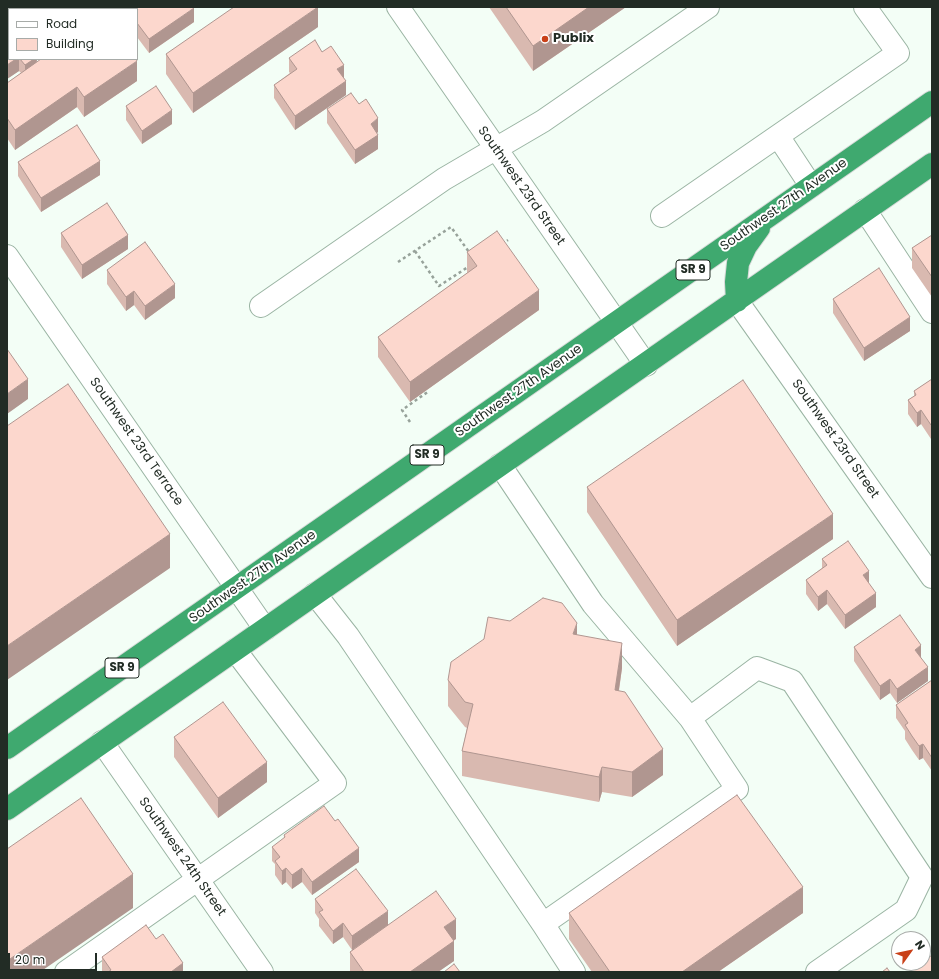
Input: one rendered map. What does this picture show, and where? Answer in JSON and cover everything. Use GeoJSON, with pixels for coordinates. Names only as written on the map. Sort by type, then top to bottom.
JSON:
{"type":"FeatureCollection","features":[{"type":"Feature","properties":{"kind":"highway","name":"Southwest 27th Avenue"},"geometry":{"type":"LineString","coordinates":[[7,748],[932,102]]}},
{"type":"Feature","properties":{"kind":"highway"},"geometry":{"type":"LineString","coordinates":[[7,809],[932,164]]}},
{"type":"Feature","properties":{"kind":"highway"},"geometry":{"type":"LineString","coordinates":[[737,301],[736,282],[738,263],[746,246],[768,217]]}},
{"type":"Feature","properties":{"kind":"street","name":"Southwest 23rd Street"},"geometry":{"type":"LineString","coordinates":[[398,7],[495,149],[646,364]]}},
{"type":"Feature","properties":{"kind":"street"},"geometry":{"type":"LineString","coordinates":[[261,306],[444,179],[543,121],[708,7]]}},
{"type":"Feature","properties":{"kind":"street"},"geometry":{"type":"LineString","coordinates":[[662,216],[898,54],[865,7]]}},
{"type":"Feature","properties":{"kind":"street"},"geometry":{"type":"LineString","coordinates":[[778,136],[811,186]]}},
{"type":"Feature","properties":{"kind":"street"},"geometry":{"type":"LineString","coordinates":[[865,210],[932,312]]}},
{"type":"Feature","properties":{"kind":"street","name":"Southwest 23rd Terrace"},"geometry":{"type":"LineString","coordinates":[[7,256],[265,629]]}},
{"type":"Feature","properties":{"kind":"street","name":"Southwest 23rd Street"},"geometry":{"type":"LineString","coordinates":[[737,301],[932,577]]}},
{"type":"Feature","properties":{"kind":"street"},"geometry":{"type":"LineString","coordinates":[[500,465],[593,604],[690,718],[737,789],[543,924]]}},
{"type":"Feature","properties":{"kind":"street"},"geometry":{"type":"LineString","coordinates":[[314,594],[353,643],[574,972]]}},
{"type":"Feature","properties":{"kind":"street"},"geometry":{"type":"LineString","coordinates":[[66,972],[335,783],[235,650]]}},
{"type":"Feature","properties":{"kind":"street"},"geometry":{"type":"LineString","coordinates":[[690,718],[757,668],[792,681],[922,877],[906,910],[817,972]]}},
{"type":"Feature","properties":{"kind":"street","name":"Southwest 24th Street"},"geometry":{"type":"LineString","coordinates":[[102,742],[262,972]]}},
{"type":"Feature","properties":{"kind":"path"},"geometry":{"type":"LineString","coordinates":[[398,262],[451,227],[472,256]]}},
{"type":"Feature","properties":{"kind":"path"},"geometry":{"type":"LineString","coordinates":[[495,248],[508,240]]}},
{"type":"Feature","properties":{"kind":"path"},"geometry":{"type":"LineString","coordinates":[[415,251],[439,286],[470,266]]}},
{"type":"Feature","properties":{"kind":"path"},"geometry":{"type":"LineString","coordinates":[[410,422],[402,410],[428,392]]}},
{"type":"Feature","properties":{"kind":"building"},"geometry":{"type":"Polygon","coordinates":[[[23,7],[96,8],[24,8],[23,7]]]}},
{"type":"Feature","properties":{"kind":"building"},"geometry":{"type":"Polygon","coordinates":[[[193,7],[194,8],[149,39],[138,24],[138,8],[132,8],[193,7]]]}},
{"type":"Feature","properties":{"kind":"building"},"geometry":{"type":"Polygon","coordinates":[[[234,7],[318,7],[193,93],[166,54],[234,7]]]}},
{"type":"Feature","properties":{"kind":"building"},"geometry":{"type":"Polygon","coordinates":[[[506,7],[589,7],[533,46],[506,7]]]}},
{"type":"Feature","properties":{"kind":"building"},"geometry":{"type":"Polygon","coordinates":[[[8,25],[8,60],[14,60],[7,65],[8,25]]]}},
{"type":"Feature","properties":{"kind":"building"},"geometry":{"type":"Polygon","coordinates":[[[315,40],[322,52],[331,46],[344,65],[337,69],[346,81],[295,116],[274,85],[297,69],[289,58],[315,40]]]}},
{"type":"Feature","properties":{"kind":"building"},"geometry":{"type":"Polygon","coordinates":[[[21,60],[32,60],[25,65],[21,60]]]}},
{"type":"Feature","properties":{"kind":"building"},"geometry":{"type":"Polygon","coordinates":[[[40,60],[137,61],[84,97],[77,87],[15,130],[7,118],[7,83],[40,60]]]}},
{"type":"Feature","properties":{"kind":"building"},"geometry":{"type":"Polygon","coordinates":[[[156,86],[172,110],[142,131],[126,106],[156,86]]]}},
{"type":"Feature","properties":{"kind":"building"},"geometry":{"type":"Polygon","coordinates":[[[351,93],[359,104],[366,99],[378,118],[371,124],[378,135],[355,150],[327,109],[351,93]]]}},
{"type":"Feature","properties":{"kind":"building"},"geometry":{"type":"Polygon","coordinates":[[[77,125],[100,161],[41,198],[18,162],[77,125]]]}},
{"type":"Feature","properties":{"kind":"building"},"geometry":{"type":"Polygon","coordinates":[[[107,203],[128,235],[82,265],[61,233],[107,203]]]}},
{"type":"Feature","properties":{"kind":"building"},"geometry":{"type":"Polygon","coordinates":[[[497,231],[539,290],[410,382],[378,337],[477,266],[467,252],[497,231]]]}},
{"type":"Feature","properties":{"kind":"building"},"geometry":{"type":"Polygon","coordinates":[[[932,235],[932,277],[912,248],[932,235]]]}},
{"type":"Feature","properties":{"kind":"building"},"geometry":{"type":"Polygon","coordinates":[[[145,242],[175,284],[145,306],[134,291],[126,297],[107,270],[145,242]]]}},
{"type":"Feature","properties":{"kind":"building"},"geometry":{"type":"Polygon","coordinates":[[[879,268],[910,317],[864,348],[833,299],[879,268]]]}},
{"type":"Feature","properties":{"kind":"building"},"geometry":{"type":"Polygon","coordinates":[[[7,349],[28,379],[7,394],[7,349]]]}},
{"type":"Feature","properties":{"kind":"building"},"geometry":{"type":"Polygon","coordinates":[[[932,379],[931,425],[921,410],[917,413],[908,400],[916,395],[914,391],[932,379]]]}},
{"type":"Feature","properties":{"kind":"building"},"geometry":{"type":"Polygon","coordinates":[[[743,380],[833,514],[677,620],[587,487],[743,380]]]}},
{"type":"Feature","properties":{"kind":"building"},"geometry":{"type":"Polygon","coordinates":[[[68,384],[170,534],[7,646],[7,426],[68,384]]]}},
{"type":"Feature","properties":{"kind":"building"},"geometry":{"type":"Polygon","coordinates":[[[848,541],[869,571],[863,575],[876,593],[845,615],[827,590],[818,597],[806,580],[827,565],[822,559],[848,541]]]}},
{"type":"Feature","properties":{"kind":"building"},"geometry":{"type":"Polygon","coordinates":[[[543,598],[562,603],[577,623],[573,634],[622,643],[615,690],[625,692],[663,749],[632,772],[602,767],[599,777],[462,751],[473,704],[465,702],[448,680],[451,662],[484,639],[488,617],[510,621],[543,598]]]}},
{"type":"Feature","properties":{"kind":"building"},"geometry":{"type":"Polygon","coordinates":[[[900,615],[921,645],[915,650],[928,667],[897,689],[890,679],[880,686],[854,647],[900,615]]]}},
{"type":"Feature","properties":{"kind":"building"},"geometry":{"type":"Polygon","coordinates":[[[932,680],[932,758],[923,744],[919,746],[912,736],[905,725],[908,723],[896,705],[932,680]]]}},
{"type":"Feature","properties":{"kind":"building"},"geometry":{"type":"Polygon","coordinates":[[[223,702],[267,762],[218,798],[174,737],[223,702]]]}},
{"type":"Feature","properties":{"kind":"building"},"geometry":{"type":"Polygon","coordinates":[[[737,795],[803,887],[682,972],[610,972],[569,913],[737,795]]]}},
{"type":"Feature","properties":{"kind":"building"},"geometry":{"type":"Polygon","coordinates":[[[81,798],[133,874],[7,961],[7,849],[81,798]]]}},
{"type":"Feature","properties":{"kind":"building"},"geometry":{"type":"Polygon","coordinates":[[[324,806],[335,821],[338,819],[359,848],[312,882],[302,868],[292,875],[286,868],[282,871],[275,861],[280,857],[272,847],[285,837],[284,835],[324,806]]]}},
{"type":"Feature","properties":{"kind":"building"},"geometry":{"type":"Polygon","coordinates":[[[356,869],[388,911],[352,936],[343,923],[333,931],[319,912],[323,910],[315,899],[356,869]]]}},
{"type":"Feature","properties":{"kind":"building"},"geometry":{"type":"Polygon","coordinates":[[[436,891],[456,919],[444,927],[454,941],[410,972],[364,972],[350,952],[436,891]]]}},
{"type":"Feature","properties":{"kind":"building"},"geometry":{"type":"Polygon","coordinates":[[[146,925],[156,939],[163,934],[183,963],[171,972],[108,972],[111,970],[102,957],[146,925]]]}},
{"type":"Feature","properties":{"kind":"building"},"geometry":{"type":"Polygon","coordinates":[[[932,955],[932,972],[908,972],[931,971],[932,955]]]}},
{"type":"Feature","properties":{"kind":"building"},"geometry":{"type":"Polygon","coordinates":[[[454,964],[460,972],[444,972],[454,964]]]}},
{"type":"Feature","properties":{"kind":"building"},"geometry":{"type":"Polygon","coordinates":[[[887,968],[890,972],[882,972],[887,968]]]}},
{"type":"Feature","properties":{"kind":"place","name":"Publix"},"geometry":{"type":"Point","coordinates":[545,39]}}]}
